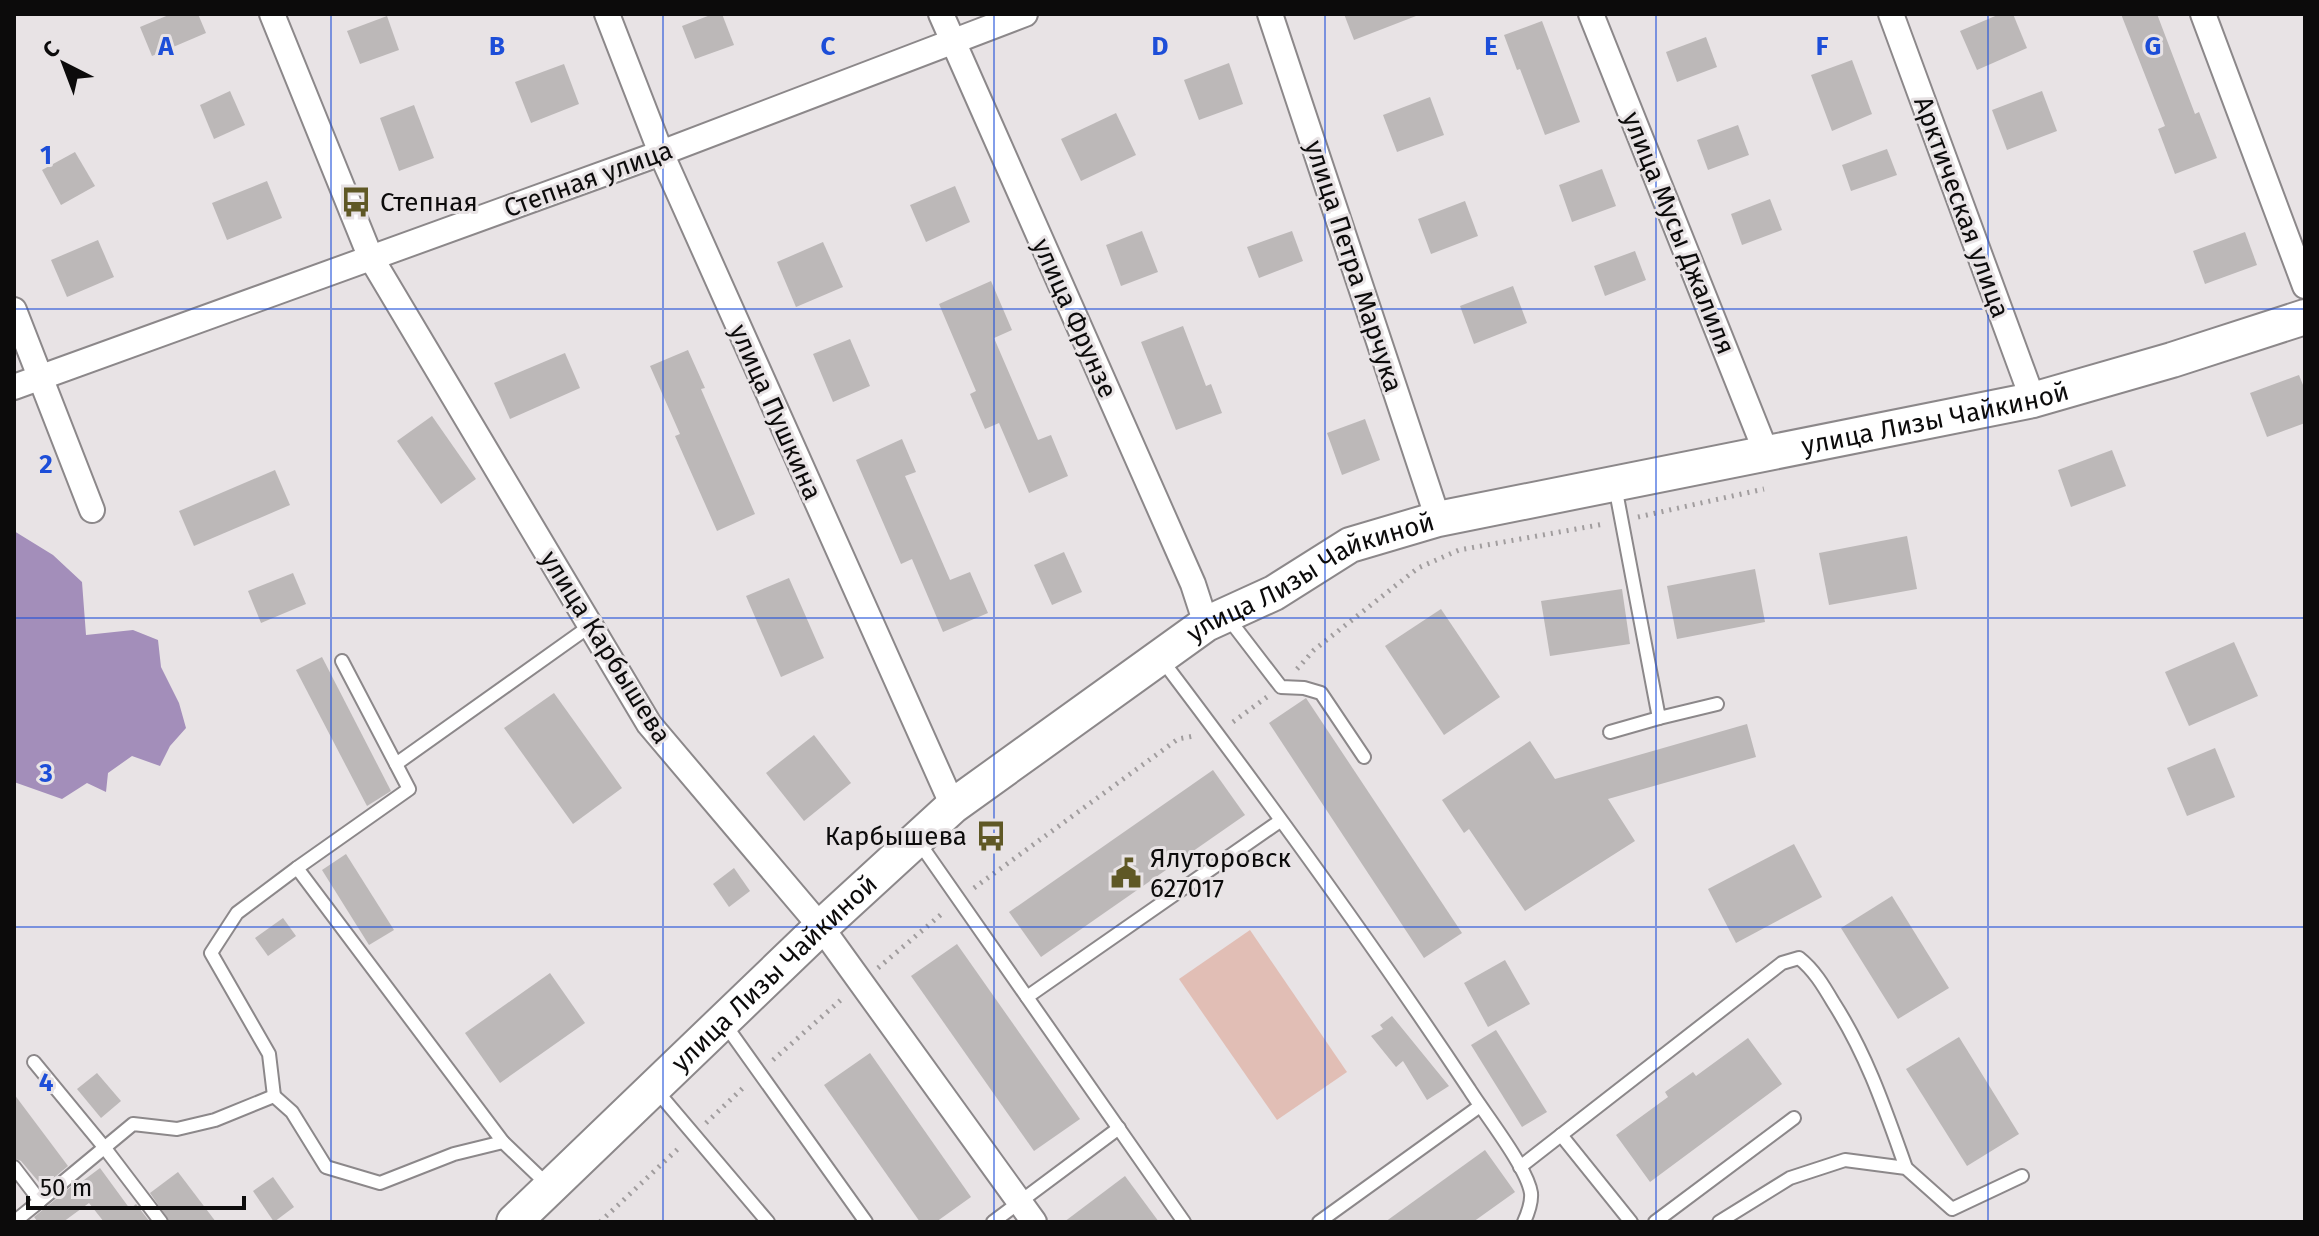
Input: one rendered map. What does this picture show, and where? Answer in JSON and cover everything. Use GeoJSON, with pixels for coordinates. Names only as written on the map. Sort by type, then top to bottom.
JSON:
{"type":"FeatureCollection","features":[{"type":"Feature","properties":{"kind":"street","name":"улица Карбышева"},"geometry":{"type":"LineString","coordinates":[[272,14],[370,256],[649,724],[821,927],[1026,1212]]}},
{"type":"Feature","properties":{"kind":"street","name":"улица Пушкина"},"geometry":{"type":"LineString","coordinates":[[607,14],[661,153],[953,806]]}},
{"type":"Feature","properties":{"kind":"street","name":"улица Фрунзе"},"geometry":{"type":"LineString","coordinates":[[941,14],[1193,584],[1216,619]]}},
{"type":"Feature","properties":{"kind":"street","name":"Степная улица"},"geometry":{"type":"LineString","coordinates":[[14,387],[661,153],[1025,14]]}},
{"type":"Feature","properties":{"kind":"street","name":"улица Петра Марчука"},"geometry":{"type":"LineString","coordinates":[[1270,14],[1438,519]]}},
{"type":"Feature","properties":{"kind":"street","name":"улица Мусы Джалиля"},"geometry":{"type":"LineString","coordinates":[[1591,14],[1766,452]]}},
{"type":"Feature","properties":{"kind":"street","name":"Арктическая улица"},"geometry":{"type":"LineString","coordinates":[[1891,14],[2033,400]]}},
{"type":"Feature","properties":{"kind":"street"},"geometry":{"type":"LineString","coordinates":[[2203,14],[2305,286]]}},
{"type":"Feature","properties":{"kind":"street"},"geometry":{"type":"LineString","coordinates":[[14,310],[92,510]]}},
{"type":"Feature","properties":{"kind":"street","name":"улица Лизы Чайкиной"},"geometry":{"type":"LineString","coordinates":[[514,1222],[821,927],[953,806],[1216,619],[1274,593],[1350,545],[1438,519],[2033,400],[2305,317]]}},
{"type":"Feature","properties":{"kind":"lane"},"geometry":{"type":"LineString","coordinates":[[1614,483],[1659,718]]}},
{"type":"Feature","properties":{"kind":"lane"},"geometry":{"type":"LineString","coordinates":[[1216,619],[1281,687],[1304,688],[1321,693],[1364,757]]}},
{"type":"Feature","properties":{"kind":"lane"},"geometry":{"type":"LineString","coordinates":[[396,764],[590,626]]}},
{"type":"Feature","properties":{"kind":"lane"},"geometry":{"type":"LineString","coordinates":[[1160,657],[1424,1022],[1520,1167],[1531,1192],[1530,1208],[1524,1222]]}},
{"type":"Feature","properties":{"kind":"lane"},"geometry":{"type":"LineString","coordinates":[[342,661],[409,789],[237,913],[211,953],[269,1054],[274,1096],[292,1112],[326,1167],[380,1183],[454,1154],[503,1142]]}},
{"type":"Feature","properties":{"kind":"lane"},"geometry":{"type":"LineString","coordinates":[[1610,732],[1717,704]]}},
{"type":"Feature","properties":{"kind":"lane"},"geometry":{"type":"LineString","coordinates":[[1027,997],[1280,821]]}},
{"type":"Feature","properties":{"kind":"lane"},"geometry":{"type":"LineString","coordinates":[[917,839],[1184,1222]]}},
{"type":"Feature","properties":{"kind":"lane"},"geometry":{"type":"LineString","coordinates":[[297,868],[503,1142],[551,1187]]}},
{"type":"Feature","properties":{"kind":"lane"},"geometry":{"type":"LineString","coordinates":[[1520,1167],[1782,963],[1799,958],[1812,968],[1855,1037],[1869,1065],[1906,1168],[1952,1209],[2022,1176]]}},
{"type":"Feature","properties":{"kind":"lane"},"geometry":{"type":"LineString","coordinates":[[722,1021],[866,1222]]}},
{"type":"Feature","properties":{"kind":"lane"},"geometry":{"type":"LineString","coordinates":[[34,1062],[161,1222]]}},
{"type":"Feature","properties":{"kind":"lane"},"geometry":{"type":"LineString","coordinates":[[654,1087],[768,1222]]}},
{"type":"Feature","properties":{"kind":"lane"},"geometry":{"type":"LineString","coordinates":[[14,1222],[133,1124],[177,1129],[215,1120],[274,1096]]}},
{"type":"Feature","properties":{"kind":"lane"},"geometry":{"type":"LineString","coordinates":[[1319,1222],[1480,1106]]}},
{"type":"Feature","properties":{"kind":"lane"},"geometry":{"type":"LineString","coordinates":[[1655,1222],[1794,1118]]}},
{"type":"Feature","properties":{"kind":"lane"},"geometry":{"type":"LineString","coordinates":[[993,1222],[1026,1212],[1119,1128]]}},
{"type":"Feature","properties":{"kind":"lane"},"geometry":{"type":"LineString","coordinates":[[1561,1135],[1631,1222]]}},
{"type":"Feature","properties":{"kind":"lane"},"geometry":{"type":"LineString","coordinates":[[1719,1222],[1790,1178],[1845,1160],[1906,1168]]}},
{"type":"Feature","properties":{"kind":"lane"},"geometry":{"type":"LineString","coordinates":[[14,1167],[40,1201]]}},
{"type":"Feature","properties":{"kind":"path"},"geometry":{"type":"LineString","coordinates":[[600,1222],[759,1073],[959,900],[1178,739],[1217,733],[1281,687],[1314,650],[1418,568],[1459,550],[1621,520],[1769,487]]}},
{"type":"Feature","properties":{"kind":"shaded area"},"geometry":{"type":"Polygon","coordinates":[[[14,531],[53,555],[82,582],[86,635],[133,630],[158,640],[161,667],[179,703],[186,728],[170,746],[160,766],[132,756],[108,773],[106,792],[87,783],[62,799],[14,782],[14,531]]]}},
{"type":"Feature","properties":{"kind":"shaded area"},"geometry":{"type":"Polygon","coordinates":[[[1250,930],[1347,1072],[1277,1120],[1179,979],[1250,930]]]}},
{"type":"Feature","properties":{"kind":"building"},"geometry":{"type":"Polygon","coordinates":[[[171,14],[198,14],[206,33],[152,56],[140,27],[171,14]]]}},
{"type":"Feature","properties":{"kind":"building"},"geometry":{"type":"Polygon","coordinates":[[[713,14],[722,14],[734,45],[695,59],[682,26],[713,14]]]}},
{"type":"Feature","properties":{"kind":"building"},"geometry":{"type":"Polygon","coordinates":[[[1344,14],[1416,14],[1416,16],[1354,40],[1344,14]]]}},
{"type":"Feature","properties":{"kind":"building"},"geometry":{"type":"Polygon","coordinates":[[[2000,14],[2013,14],[2027,48],[1977,70],[1960,31],[2000,14]]]}},
{"type":"Feature","properties":{"kind":"building"},"geometry":{"type":"Polygon","coordinates":[[[2121,14],[2157,14],[2195,114],[2199,112],[2217,158],[2175,174],[2158,129],[2165,126],[2121,14]]]}},
{"type":"Feature","properties":{"kind":"building"},"geometry":{"type":"Polygon","coordinates":[[[387,16],[399,50],[360,64],[347,31],[387,16]]]}},
{"type":"Feature","properties":{"kind":"building"},"geometry":{"type":"Polygon","coordinates":[[[1542,21],[1580,122],[1545,135],[1504,35],[1542,21]]]}},
{"type":"Feature","properties":{"kind":"building"},"geometry":{"type":"Polygon","coordinates":[[[1706,37],[1717,67],[1677,82],[1666,52],[1706,37]]]}},
{"type":"Feature","properties":{"kind":"building"},"geometry":{"type":"Polygon","coordinates":[[[1852,60],[1872,114],[1832,131],[1811,75],[1852,60]]]}},
{"type":"Feature","properties":{"kind":"building"},"geometry":{"type":"Polygon","coordinates":[[[1229,63],[1243,104],[1199,120],[1184,80],[1229,63]]]}},
{"type":"Feature","properties":{"kind":"building"},"geometry":{"type":"Polygon","coordinates":[[[564,64],[579,104],[531,123],[515,82],[564,64]]]}},
{"type":"Feature","properties":{"kind":"building"},"geometry":{"type":"Polygon","coordinates":[[[230,91],[245,125],[214,139],[200,105],[230,91]]]}},
{"type":"Feature","properties":{"kind":"building"},"geometry":{"type":"Polygon","coordinates":[[[2042,91],[2057,131],[2007,150],[1992,110],[2042,91]]]}},
{"type":"Feature","properties":{"kind":"building"},"geometry":{"type":"Polygon","coordinates":[[[1430,97],[1444,135],[1397,152],[1383,115],[1430,97]]]}},
{"type":"Feature","properties":{"kind":"building"},"geometry":{"type":"Polygon","coordinates":[[[414,105],[434,158],[399,171],[380,118],[414,105]]]}},
{"type":"Feature","properties":{"kind":"building"},"geometry":{"type":"Polygon","coordinates":[[[1116,113],[1136,155],[1081,181],[1061,139],[1116,113]]]}},
{"type":"Feature","properties":{"kind":"building"},"geometry":{"type":"Polygon","coordinates":[[[1738,125],[1749,155],[1708,170],[1697,140],[1738,125]]]}},
{"type":"Feature","properties":{"kind":"building"},"geometry":{"type":"Polygon","coordinates":[[[1887,149],[1897,175],[1851,191],[1842,165],[1887,149]]]}},
{"type":"Feature","properties":{"kind":"building"},"geometry":{"type":"Polygon","coordinates":[[[75,152],[95,186],[61,205],[42,170],[75,152]]]}},
{"type":"Feature","properties":{"kind":"building"},"geometry":{"type":"Polygon","coordinates":[[[1602,169],[1616,206],[1572,222],[1559,185],[1602,169]]]}},
{"type":"Feature","properties":{"kind":"building"},"geometry":{"type":"Polygon","coordinates":[[[267,181],[282,218],[227,240],[212,203],[267,181]]]}},
{"type":"Feature","properties":{"kind":"building"},"geometry":{"type":"Polygon","coordinates":[[[955,186],[970,222],[926,242],[910,205],[955,186]]]}},
{"type":"Feature","properties":{"kind":"building"},"geometry":{"type":"Polygon","coordinates":[[[1770,199],[1782,230],[1742,245],[1731,214],[1770,199]]]}},
{"type":"Feature","properties":{"kind":"building"},"geometry":{"type":"Polygon","coordinates":[[[1465,201],[1478,236],[1431,254],[1418,219],[1465,201]]]}},
{"type":"Feature","properties":{"kind":"building"},"geometry":{"type":"Polygon","coordinates":[[[1142,231],[1158,272],[1121,286],[1106,245],[1142,231]]]}},
{"type":"Feature","properties":{"kind":"building"},"geometry":{"type":"Polygon","coordinates":[[[1292,231],[1303,261],[1259,278],[1247,247],[1292,231]]]}},
{"type":"Feature","properties":{"kind":"building"},"geometry":{"type":"Polygon","coordinates":[[[2245,232],[2257,265],[2205,284],[2193,251],[2245,232]]]}},
{"type":"Feature","properties":{"kind":"building"},"geometry":{"type":"Polygon","coordinates":[[[98,240],[114,277],[67,297],[51,260],[98,240]]]}},
{"type":"Feature","properties":{"kind":"building"},"geometry":{"type":"Polygon","coordinates":[[[823,242],[843,287],[796,307],[777,262],[823,242]]]}},
{"type":"Feature","properties":{"kind":"building"},"geometry":{"type":"Polygon","coordinates":[[[1635,251],[1646,280],[1605,296],[1594,266],[1635,251]]]}},
{"type":"Feature","properties":{"kind":"building"},"geometry":{"type":"Polygon","coordinates":[[[991,281],[1012,330],[994,338],[1038,440],[1051,435],[1068,476],[1029,493],[999,423],[985,429],[970,394],[976,391],[939,304],[991,281]]]}},
{"type":"Feature","properties":{"kind":"building"},"geometry":{"type":"Polygon","coordinates":[[[1513,286],[1527,323],[1474,344],[1460,306],[1513,286]]]}},
{"type":"Feature","properties":{"kind":"building"},"geometry":{"type":"Polygon","coordinates":[[[1183,326],[1206,386],[1211,384],[1222,413],[1176,430],[1141,342],[1183,326]]]}},
{"type":"Feature","properties":{"kind":"building"},"geometry":{"type":"Polygon","coordinates":[[[850,339],[870,386],[833,402],[813,354],[850,339]]]}},
{"type":"Feature","properties":{"kind":"building"},"geometry":{"type":"Polygon","coordinates":[[[688,350],[705,388],[701,389],[755,514],[717,531],[675,436],[680,434],[650,366],[688,350]]]}},
{"type":"Feature","properties":{"kind":"building"},"geometry":{"type":"Polygon","coordinates":[[[565,353],[580,388],[510,419],[494,383],[565,353]]]}},
{"type":"Feature","properties":{"kind":"building"},"geometry":{"type":"Polygon","coordinates":[[[2299,375],[2305,390],[2305,423],[2267,437],[2250,393],[2299,375]]]}},
{"type":"Feature","properties":{"kind":"building"},"geometry":{"type":"Polygon","coordinates":[[[432,416],[476,479],[441,504],[397,441],[432,416]]]}},
{"type":"Feature","properties":{"kind":"building"},"geometry":{"type":"Polygon","coordinates":[[[1365,419],[1380,460],[1342,475],[1327,433],[1365,419]]]}},
{"type":"Feature","properties":{"kind":"building"},"geometry":{"type":"Polygon","coordinates":[[[902,439],[916,472],[905,476],[950,580],[970,572],[988,613],[943,632],[912,559],[901,564],[856,460],[902,439]]]}},
{"type":"Feature","properties":{"kind":"building"},"geometry":{"type":"Polygon","coordinates":[[[2112,450],[2126,486],[2071,507],[2058,470],[2112,450]]]}},
{"type":"Feature","properties":{"kind":"building"},"geometry":{"type":"Polygon","coordinates":[[[275,470],[290,505],[194,546],[179,511],[275,470]]]}},
{"type":"Feature","properties":{"kind":"building"},"geometry":{"type":"Polygon","coordinates":[[[1907,536],[1917,589],[1829,605],[1819,553],[1907,536]]]}},
{"type":"Feature","properties":{"kind":"building"},"geometry":{"type":"Polygon","coordinates":[[[1064,552],[1082,592],[1052,605],[1034,565],[1064,552]]]}},
{"type":"Feature","properties":{"kind":"building"},"geometry":{"type":"Polygon","coordinates":[[[1755,569],[1765,622],[1677,639],[1667,586],[1755,569]]]}},
{"type":"Feature","properties":{"kind":"building"},"geometry":{"type":"Polygon","coordinates":[[[293,573],[306,604],[261,623],[248,591],[293,573]]]}},
{"type":"Feature","properties":{"kind":"building"},"geometry":{"type":"Polygon","coordinates":[[[789,578],[824,658],[781,677],[746,596],[789,578]]]}},
{"type":"Feature","properties":{"kind":"building"},"geometry":{"type":"Polygon","coordinates":[[[1622,589],[1630,644],[1550,656],[1541,601],[1622,589]]]}},
{"type":"Feature","properties":{"kind":"building"},"geometry":{"type":"Polygon","coordinates":[[[1441,609],[1500,697],[1444,735],[1385,646],[1441,609]]]}},
{"type":"Feature","properties":{"kind":"building"},"geometry":{"type":"Polygon","coordinates":[[[2234,642],[2258,696],[2189,726],[2165,672],[2234,642]]]}},
{"type":"Feature","properties":{"kind":"building"},"geometry":{"type":"Polygon","coordinates":[[[322,657],[391,791],[367,806],[296,670],[322,657]]]}},
{"type":"Feature","properties":{"kind":"building"},"geometry":{"type":"Polygon","coordinates":[[[554,693],[622,788],[573,824],[504,728],[554,693]]]}},
{"type":"Feature","properties":{"kind":"building"},"geometry":{"type":"Polygon","coordinates":[[[1306,698],[1462,933],[1424,958],[1269,723],[1306,698]]]}},
{"type":"Feature","properties":{"kind":"building"},"geometry":{"type":"Polygon","coordinates":[[[1747,724],[1756,757],[1608,799],[1635,841],[1525,911],[1469,829],[1464,833],[1442,800],[1530,741],[1555,779],[1747,724]]]}},
{"type":"Feature","properties":{"kind":"building"},"geometry":{"type":"Polygon","coordinates":[[[814,735],[851,783],[804,821],[766,773],[814,735]]]}},
{"type":"Feature","properties":{"kind":"building"},"geometry":{"type":"Polygon","coordinates":[[[2215,748],[2235,797],[2187,816],[2167,768],[2215,748]]]}},
{"type":"Feature","properties":{"kind":"building"},"geometry":{"type":"Polygon","coordinates":[[[1213,770],[1245,815],[1041,957],[1009,912],[1213,770]]]}},
{"type":"Feature","properties":{"kind":"building"},"geometry":{"type":"Polygon","coordinates":[[[1794,844],[1822,897],[1736,943],[1708,889],[1794,844]]]}},
{"type":"Feature","properties":{"kind":"building"},"geometry":{"type":"Polygon","coordinates":[[[346,854],[394,930],[369,945],[322,870],[346,854]]]}},
{"type":"Feature","properties":{"kind":"building"},"geometry":{"type":"Polygon","coordinates":[[[734,868],[750,891],[729,907],[713,884],[734,868]]]}},
{"type":"Feature","properties":{"kind":"building"},"geometry":{"type":"Polygon","coordinates":[[[1892,896],[1949,988],[1898,1019],[1841,928],[1892,896]]]}},
{"type":"Feature","properties":{"kind":"building"},"geometry":{"type":"Polygon","coordinates":[[[283,918],[296,936],[268,956],[255,938],[283,918]]]}},
{"type":"Feature","properties":{"kind":"building"},"geometry":{"type":"Polygon","coordinates":[[[957,944],[1080,1119],[1034,1151],[911,976],[957,944]]]}},
{"type":"Feature","properties":{"kind":"building"},"geometry":{"type":"Polygon","coordinates":[[[1505,960],[1530,1004],[1488,1027],[1464,983],[1505,960]]]}},
{"type":"Feature","properties":{"kind":"building"},"geometry":{"type":"Polygon","coordinates":[[[550,973],[585,1023],[500,1083],[465,1033],[550,973]]]}},
{"type":"Feature","properties":{"kind":"building"},"geometry":{"type":"Polygon","coordinates":[[[1392,1016],[1449,1086],[1427,1100],[1403,1061],[1396,1067],[1371,1036],[1383,1029],[1380,1025],[1392,1016]]]}},
{"type":"Feature","properties":{"kind":"building"},"geometry":{"type":"Polygon","coordinates":[[[1496,1030],[1547,1112],[1522,1127],[1471,1045],[1496,1030]]]}},
{"type":"Feature","properties":{"kind":"building"},"geometry":{"type":"Polygon","coordinates":[[[1959,1037],[2019,1134],[1967,1166],[1906,1069],[1959,1037]]]}},
{"type":"Feature","properties":{"kind":"building"},"geometry":{"type":"Polygon","coordinates":[[[1748,1038],[1782,1084],[1650,1182],[1616,1135],[1668,1097],[1665,1092],[1693,1072],[1696,1076],[1748,1038]]]}},
{"type":"Feature","properties":{"kind":"building"},"geometry":{"type":"Polygon","coordinates":[[[870,1053],[971,1197],[936,1222],[920,1222],[824,1085],[870,1053]]]}},
{"type":"Feature","properties":{"kind":"building"},"geometry":{"type":"Polygon","coordinates":[[[97,1073],[121,1101],[101,1118],[77,1089],[97,1073]]]}},
{"type":"Feature","properties":{"kind":"building"},"geometry":{"type":"Polygon","coordinates":[[[14,1094],[68,1166],[43,1187],[21,1161],[14,1158],[14,1094]]]}},
{"type":"Feature","properties":{"kind":"building"},"geometry":{"type":"Polygon","coordinates":[[[1485,1150],[1515,1192],[1473,1222],[1385,1222],[1485,1150]]]}},
{"type":"Feature","properties":{"kind":"building"},"geometry":{"type":"Polygon","coordinates":[[[100,1168],[130,1209],[136,1204],[150,1222],[104,1222],[89,1203],[63,1222],[38,1222],[34,1217],[78,1181],[80,1183],[100,1168]]]}},
{"type":"Feature","properties":{"kind":"building"},"geometry":{"type":"Polygon","coordinates":[[[178,1172],[216,1222],[170,1222],[150,1193],[178,1172]]]}},
{"type":"Feature","properties":{"kind":"building"},"geometry":{"type":"Polygon","coordinates":[[[1125,1176],[1159,1222],[1064,1222],[1125,1176]]]}},
{"type":"Feature","properties":{"kind":"building"},"geometry":{"type":"Polygon","coordinates":[[[273,1177],[294,1207],[274,1222],[253,1191],[273,1177]]]}},
{"type":"Feature","properties":{"kind":"place","name":"Степная"},"geometry":{"type":"Point","coordinates":[356,202]}},
{"type":"Feature","properties":{"kind":"place","name":"Карбышева"},"geometry":{"type":"Point","coordinates":[991,836]}},
{"type":"Feature","properties":{"kind":"place","name":"Ялуторовск 627017"},"geometry":{"type":"Point","coordinates":[1126,873]}}]}
